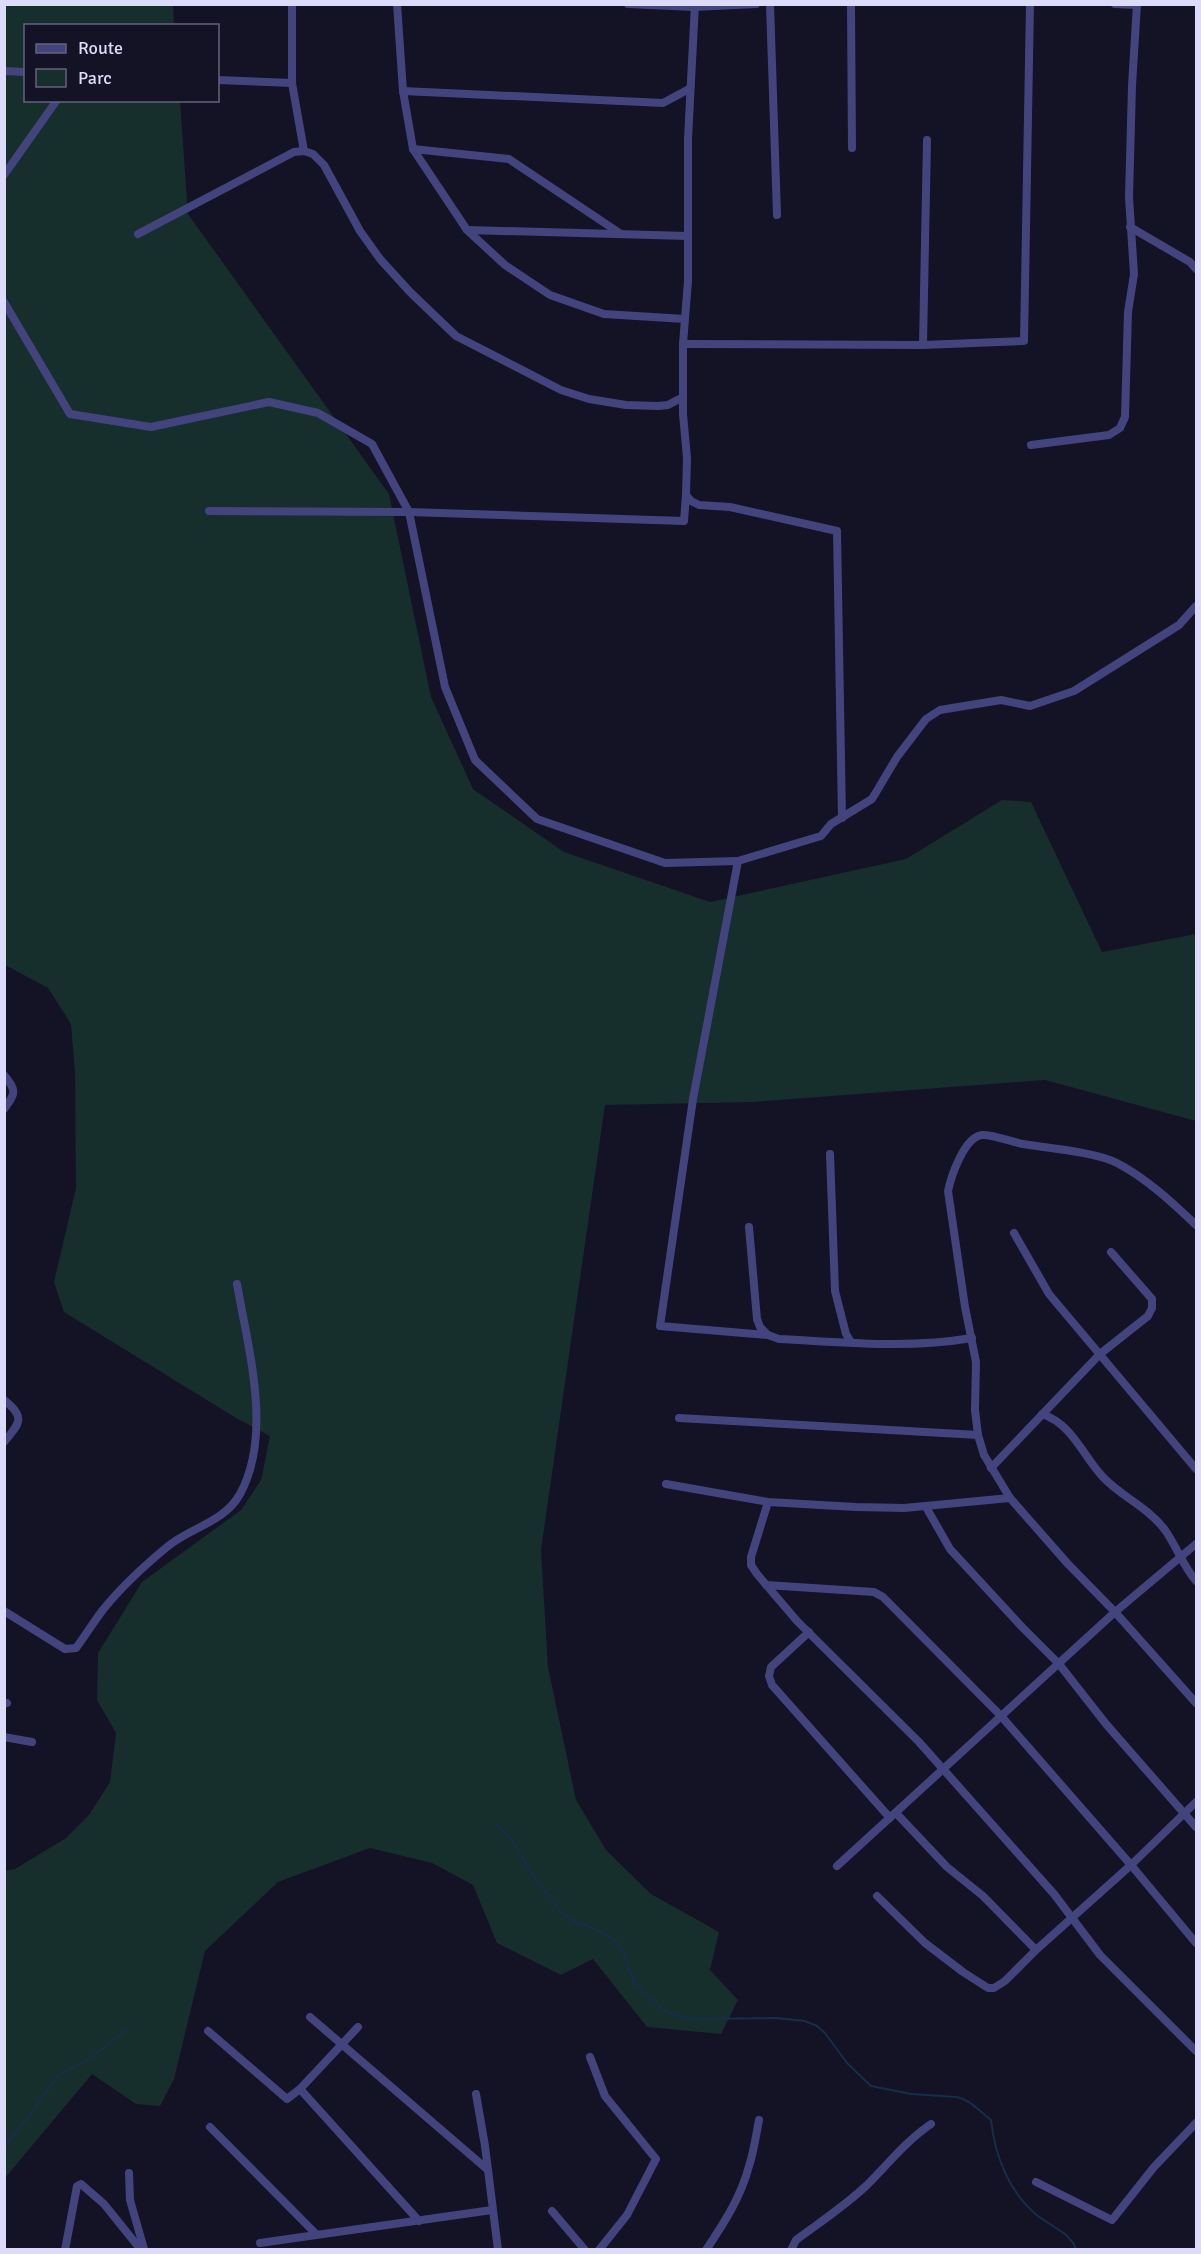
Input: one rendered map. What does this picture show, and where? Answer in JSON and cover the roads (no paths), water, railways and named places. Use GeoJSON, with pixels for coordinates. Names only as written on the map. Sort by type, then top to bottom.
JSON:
{"type":"FeatureCollection","features":[{"type":"Feature","properties":{"kind":"street"},"geometry":{"type":"LineString","coordinates":[[292,4],[292,83],[304,151]]}},
{"type":"Feature","properties":{"kind":"street"},"geometry":{"type":"LineString","coordinates":[[397,4],[403,91],[413,149],[467,230],[505,265],[550,295],[604,314],[685,319]]}},
{"type":"Feature","properties":{"kind":"street"},"geometry":{"type":"LineString","coordinates":[[628,4],[695,6],[756,4]]}},
{"type":"Feature","properties":{"kind":"street"},"geometry":{"type":"LineString","coordinates":[[770,4],[777,214]]}},
{"type":"Feature","properties":{"kind":"street"},"geometry":{"type":"LineString","coordinates":[[851,4],[852,148]]}},
{"type":"Feature","properties":{"kind":"street"},"geometry":{"type":"LineString","coordinates":[[683,344],[923,345],[1024,341],[1030,4]]}},
{"type":"Feature","properties":{"kind":"street"},"geometry":{"type":"LineString","coordinates":[[1030,444],[1109,435],[1120,428],[1125,417],[1128,312],[1134,274],[1130,227],[1130,143],[1137,5],[1115,4]]}},
{"type":"Feature","properties":{"kind":"street"},"geometry":{"type":"LineString","coordinates":[[209,511],[409,512],[684,521],[687,458],[683,397],[683,344],[688,281],[689,89],[695,6]]}},
{"type":"Feature","properties":{"kind":"street"},"geometry":{"type":"LineString","coordinates":[[4,71],[24,72]]}},
{"type":"Feature","properties":{"kind":"street"},"geometry":{"type":"LineString","coordinates":[[219,80],[292,83]]}},
{"type":"Feature","properties":{"kind":"street"},"geometry":{"type":"LineString","coordinates":[[403,91],[663,103],[689,89]]}},
{"type":"Feature","properties":{"kind":"street"},"geometry":{"type":"LineString","coordinates":[[4,175],[56,102]]}},
{"type":"Feature","properties":{"kind":"street"},"geometry":{"type":"LineString","coordinates":[[923,345],[927,140]]}},
{"type":"Feature","properties":{"kind":"street"},"geometry":{"type":"LineString","coordinates":[[413,149],[509,159],[621,234]]}},
{"type":"Feature","properties":{"kind":"street"},"geometry":{"type":"LineString","coordinates":[[138,234],[294,152],[304,151],[314,154],[324,165],[360,231],[380,259],[410,292],[456,336],[561,390],[590,399],[626,405],[658,406],[668,405],[683,397]]}},
{"type":"Feature","properties":{"kind":"street"},"geometry":{"type":"LineString","coordinates":[[1130,227],[1197,268]]}},
{"type":"Feature","properties":{"kind":"street"},"geometry":{"type":"LineString","coordinates":[[467,230],[688,236]]}},
{"type":"Feature","properties":{"kind":"street"},"geometry":{"type":"LineString","coordinates":[[4,303],[70,414],[151,427],[269,402],[318,413],[372,444],[409,512],[445,687],[475,760],[537,819],[665,863],[738,861],[821,836],[831,824],[872,799],[897,757],[926,719],[940,710],[1001,700],[1030,706],[1074,691],[1179,625],[1197,606]]}},
{"type":"Feature","properties":{"kind":"street"},"geometry":{"type":"LineString","coordinates":[[4,322],[11,313]]}},
{"type":"Feature","properties":{"kind":"street"},"geometry":{"type":"LineString","coordinates":[[686,495],[699,505],[730,507],[837,531],[842,818]]}},
{"type":"Feature","properties":{"kind":"street"},"geometry":{"type":"LineString","coordinates":[[738,861],[693,1099],[660,1326],[768,1335],[779,1339],[851,1342],[946,1342],[972,1338]]}},
{"type":"Feature","properties":{"kind":"street"},"geometry":{"type":"LineString","coordinates":[[4,1075],[14,1087],[15,1092],[4,1109]]}},
{"type":"Feature","properties":{"kind":"street"},"geometry":{"type":"LineString","coordinates":[[1197,1225],[1156,1190],[1117,1163],[1102,1157],[1015,1143],[983,1134],[976,1138],[961,1157],[952,1174],[948,1191],[965,1307],[976,1362],[975,1410],[978,1435],[991,1468],[1010,1498],[1197,1703]]}},
{"type":"Feature","properties":{"kind":"street"},"geometry":{"type":"LineString","coordinates":[[831,1154],[836,1291],[846,1334],[851,1342]]}},
{"type":"Feature","properties":{"kind":"street"},"geometry":{"type":"LineString","coordinates":[[749,1227],[757,1319],[760,1328],[768,1335]]}},
{"type":"Feature","properties":{"kind":"street"},"geometry":{"type":"LineString","coordinates":[[1014,1233],[1049,1294],[1197,1469]]}},
{"type":"Feature","properties":{"kind":"street"},"geometry":{"type":"LineString","coordinates":[[991,1468],[1100,1354],[1148,1316],[1152,1308],[1152,1299],[1111,1252]]}},
{"type":"Feature","properties":{"kind":"street"},"geometry":{"type":"LineString","coordinates":[[4,1611],[65,1649],[76,1648],[101,1612],[121,1589],[168,1546],[191,1530],[214,1519],[229,1508],[240,1495],[253,1457],[256,1431],[255,1392],[237,1284]]}},
{"type":"Feature","properties":{"kind":"street"},"geometry":{"type":"LineString","coordinates":[[4,1400],[15,1408],[20,1416],[18,1426],[4,1442]]}},
{"type":"Feature","properties":{"kind":"street"},"geometry":{"type":"LineString","coordinates":[[1042,1414],[1053,1418],[1065,1427],[1103,1478],[1151,1514],[1165,1530],[1180,1558],[1197,1581]]}},
{"type":"Feature","properties":{"kind":"street"},"geometry":{"type":"LineString","coordinates":[[679,1418],[978,1435]]}},
{"type":"Feature","properties":{"kind":"street"},"geometry":{"type":"LineString","coordinates":[[666,1484],[768,1503],[856,1507],[926,1507],[1010,1498]]}},
{"type":"Feature","properties":{"kind":"street"},"geometry":{"type":"LineString","coordinates":[[768,1503],[751,1557],[752,1565],[766,1585],[944,1769],[1073,1917],[1100,1955],[1197,2051]]}},
{"type":"Feature","properties":{"kind":"street"},"geometry":{"type":"LineString","coordinates":[[926,1507],[950,1549],[1059,1664],[1106,1724],[1197,1827]]}},
{"type":"Feature","properties":{"kind":"street"},"geometry":{"type":"LineString","coordinates":[[837,1866],[1115,1612],[1197,1544]]}},
{"type":"Feature","properties":{"kind":"street"},"geometry":{"type":"LineString","coordinates":[[766,1585],[874,1592],[883,1597],[1001,1716],[1197,1943]]}},
{"type":"Feature","properties":{"kind":"street"},"geometry":{"type":"LineString","coordinates":[[809,1632],[771,1666],[769,1676],[772,1685],[893,1815],[947,1867],[982,1896],[1036,1950]]}},
{"type":"Feature","properties":{"kind":"street"},"geometry":{"type":"LineString","coordinates":[[4,1737],[32,1742]]}},
{"type":"Feature","properties":{"kind":"street"},"geometry":{"type":"LineString","coordinates":[[877,1896],[925,1943],[988,1988],[994,1988],[1005,1981],[1197,1802]]}},
{"type":"Feature","properties":{"kind":"street"},"geometry":{"type":"LineString","coordinates":[[310,2017],[488,2170]]}},
{"type":"Feature","properties":{"kind":"street"},"geometry":{"type":"LineString","coordinates":[[208,2031],[287,2099],[300,2089],[358,2027]]}},
{"type":"Feature","properties":{"kind":"street"},"geometry":{"type":"LineString","coordinates":[[590,2057],[605,2096],[656,2158],[627,2215],[600,2250]]}},
{"type":"Feature","properties":{"kind":"street"},"geometry":{"type":"LineString","coordinates":[[300,2089],[419,2221]]}},
{"type":"Feature","properties":{"kind":"street"},"geometry":{"type":"LineString","coordinates":[[476,2094],[498,2250]]}},
{"type":"Feature","properties":{"kind":"street"},"geometry":{"type":"LineString","coordinates":[[706,2250],[732,2210],[742,2187],[759,2120]]}},
{"type":"Feature","properties":{"kind":"street"},"geometry":{"type":"LineString","coordinates":[[1036,2182],[1112,2220],[1154,2167],[1197,2123]]}},
{"type":"Feature","properties":{"kind":"street"},"geometry":{"type":"LineString","coordinates":[[791,2250],[796,2240],[833,2214],[867,2185],[918,2132],[931,2124]]}},
{"type":"Feature","properties":{"kind":"street"},"geometry":{"type":"LineString","coordinates":[[210,2127],[316,2234]]}},
{"type":"Feature","properties":{"kind":"street"},"geometry":{"type":"LineString","coordinates":[[129,2173],[130,2200],[143,2250]]}},
{"type":"Feature","properties":{"kind":"street"},"geometry":{"type":"LineString","coordinates":[[65,2250],[72,2206],[77,2186],[81,2184],[104,2204],[143,2250]]}},
{"type":"Feature","properties":{"kind":"street"},"geometry":{"type":"LineString","coordinates":[[260,2243],[492,2210]]}},
{"type":"Feature","properties":{"kind":"street"},"geometry":{"type":"LineString","coordinates":[[552,2211],[585,2250]]}},
{"type":"Feature","properties":{"kind":"waterway"},"geometry":{"type":"LineString","coordinates":[[496,1824],[512,1840],[532,1874],[557,1908],[570,1919],[599,1931],[617,1942],[634,1983],[661,2008],[677,2016],[692,2019],[776,2018],[805,2021],[817,2026],[825,2033],[847,2063],[871,2086],[911,2094],[957,2097],[971,2103],[991,2120],[996,2147],[1011,2185],[1028,2207],[1070,2239],[1076,2250]]}},
{"type":"Feature","properties":{"kind":"waterway"},"geometry":{"type":"LineString","coordinates":[[28,2118],[58,2076],[92,2057],[128,2029]]}},
{"type":"Feature","properties":{"kind":"waterway"},"geometry":{"type":"LineString","coordinates":[[4,2147],[26,2120]]}}]}
